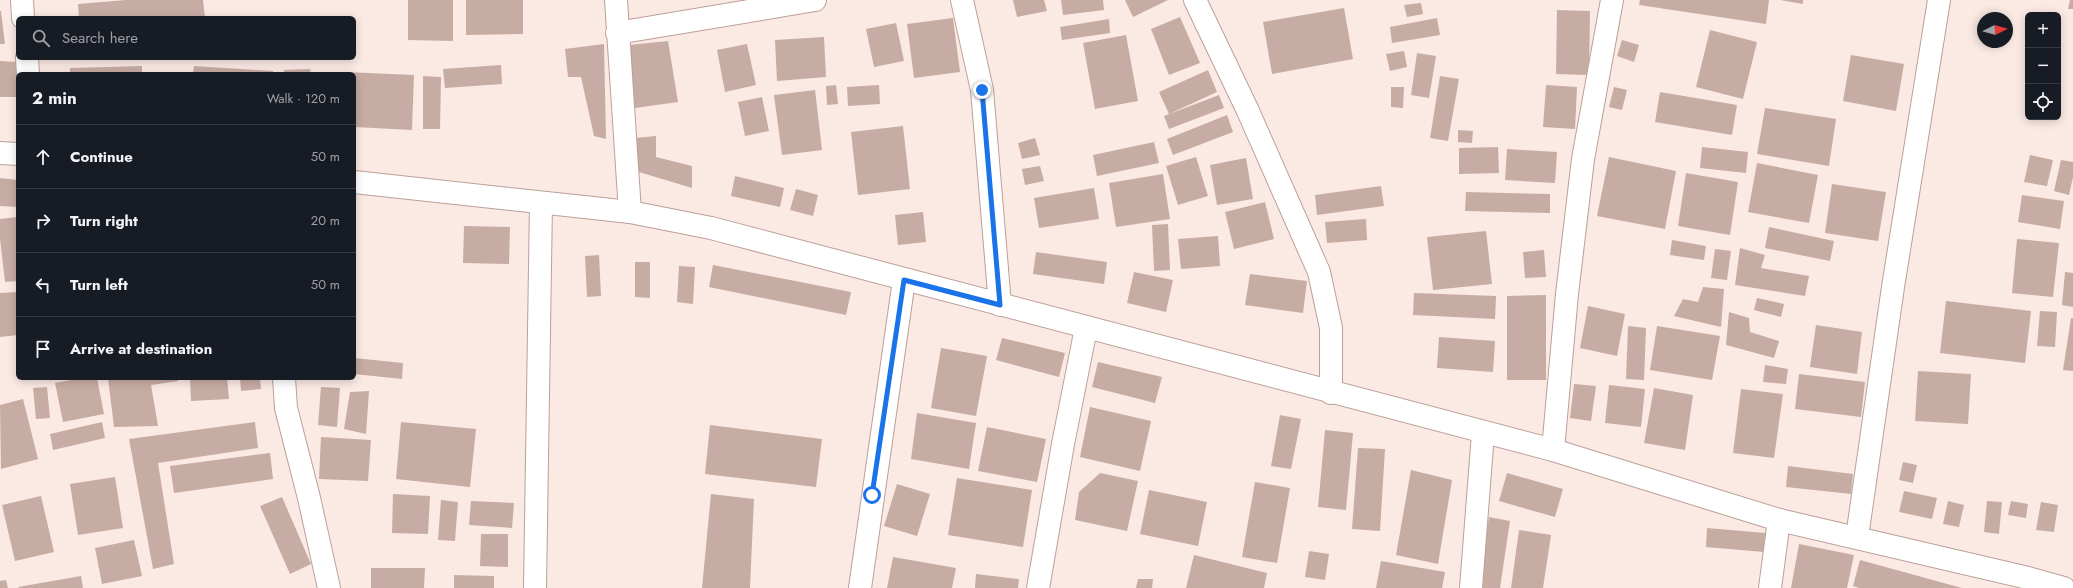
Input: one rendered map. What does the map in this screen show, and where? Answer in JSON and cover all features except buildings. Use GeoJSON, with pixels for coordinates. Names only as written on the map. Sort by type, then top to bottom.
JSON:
{"type":"FeatureCollection","features":[{"type":"Feature","properties":{"kind":"street"},"geometry":{"type":"LineString","coordinates":[[22,0],[23,16]]}},
{"type":"Feature","properties":{"kind":"street"},"geometry":{"type":"LineString","coordinates":[[616,0],[630,212]]}},
{"type":"Feature","properties":{"kind":"street"},"geometry":{"type":"LineString","coordinates":[[617,33],[815,0]]}},
{"type":"Feature","properties":{"kind":"street"},"geometry":{"type":"LineString","coordinates":[[962,0],[982,90],[1000,305]]}},
{"type":"Feature","properties":{"kind":"street"},"geometry":{"type":"LineString","coordinates":[[1195,0],[1251,118],[1319,272],[1331,328],[1331,393]]}},
{"type":"Feature","properties":{"kind":"street"},"geometry":{"type":"LineString","coordinates":[[1552,450],[1567,294],[1583,159],[1612,0]]}},
{"type":"Feature","properties":{"kind":"street"},"geometry":{"type":"LineString","coordinates":[[1857,537],[1893,287],[1939,0]]}},
{"type":"Feature","properties":{"kind":"street"},"geometry":{"type":"LineString","coordinates":[[27,60],[28,72]]}},
{"type":"Feature","properties":{"kind":"street"},"geometry":{"type":"LineString","coordinates":[[0,153],[16,154]]}},
{"type":"Feature","properties":{"kind":"street"},"geometry":{"type":"LineString","coordinates":[[356,182],[630,212],[711,228],[1331,393],[1552,450],[1780,520],[1857,537],[2028,583],[2064,588]]}},
{"type":"Feature","properties":{"kind":"street"},"geometry":{"type":"LineString","coordinates":[[534,588],[541,203]]}},
{"type":"Feature","properties":{"kind":"street"},"geometry":{"type":"LineString","coordinates":[[860,588],[904,280]]}},
{"type":"Feature","properties":{"kind":"street"},"geometry":{"type":"LineString","coordinates":[[1038,588],[1061,452],[1086,328]]}},
{"type":"Feature","properties":{"kind":"street"},"geometry":{"type":"LineString","coordinates":[[284,380],[286,408],[309,498],[322,564],[329,588]]}},
{"type":"Feature","properties":{"kind":"street"},"geometry":{"type":"LineString","coordinates":[[1471,588],[1483,433]]}},
{"type":"Feature","properties":{"kind":"street"},"geometry":{"type":"LineString","coordinates":[[1770,588],[1780,520]]}},
{"type":"Feature","properties":{"kind":"route"},"geometry":{"type":"LineString","coordinates":[[872,495],[904,280],[1000,305],[982,90]]}}]}
